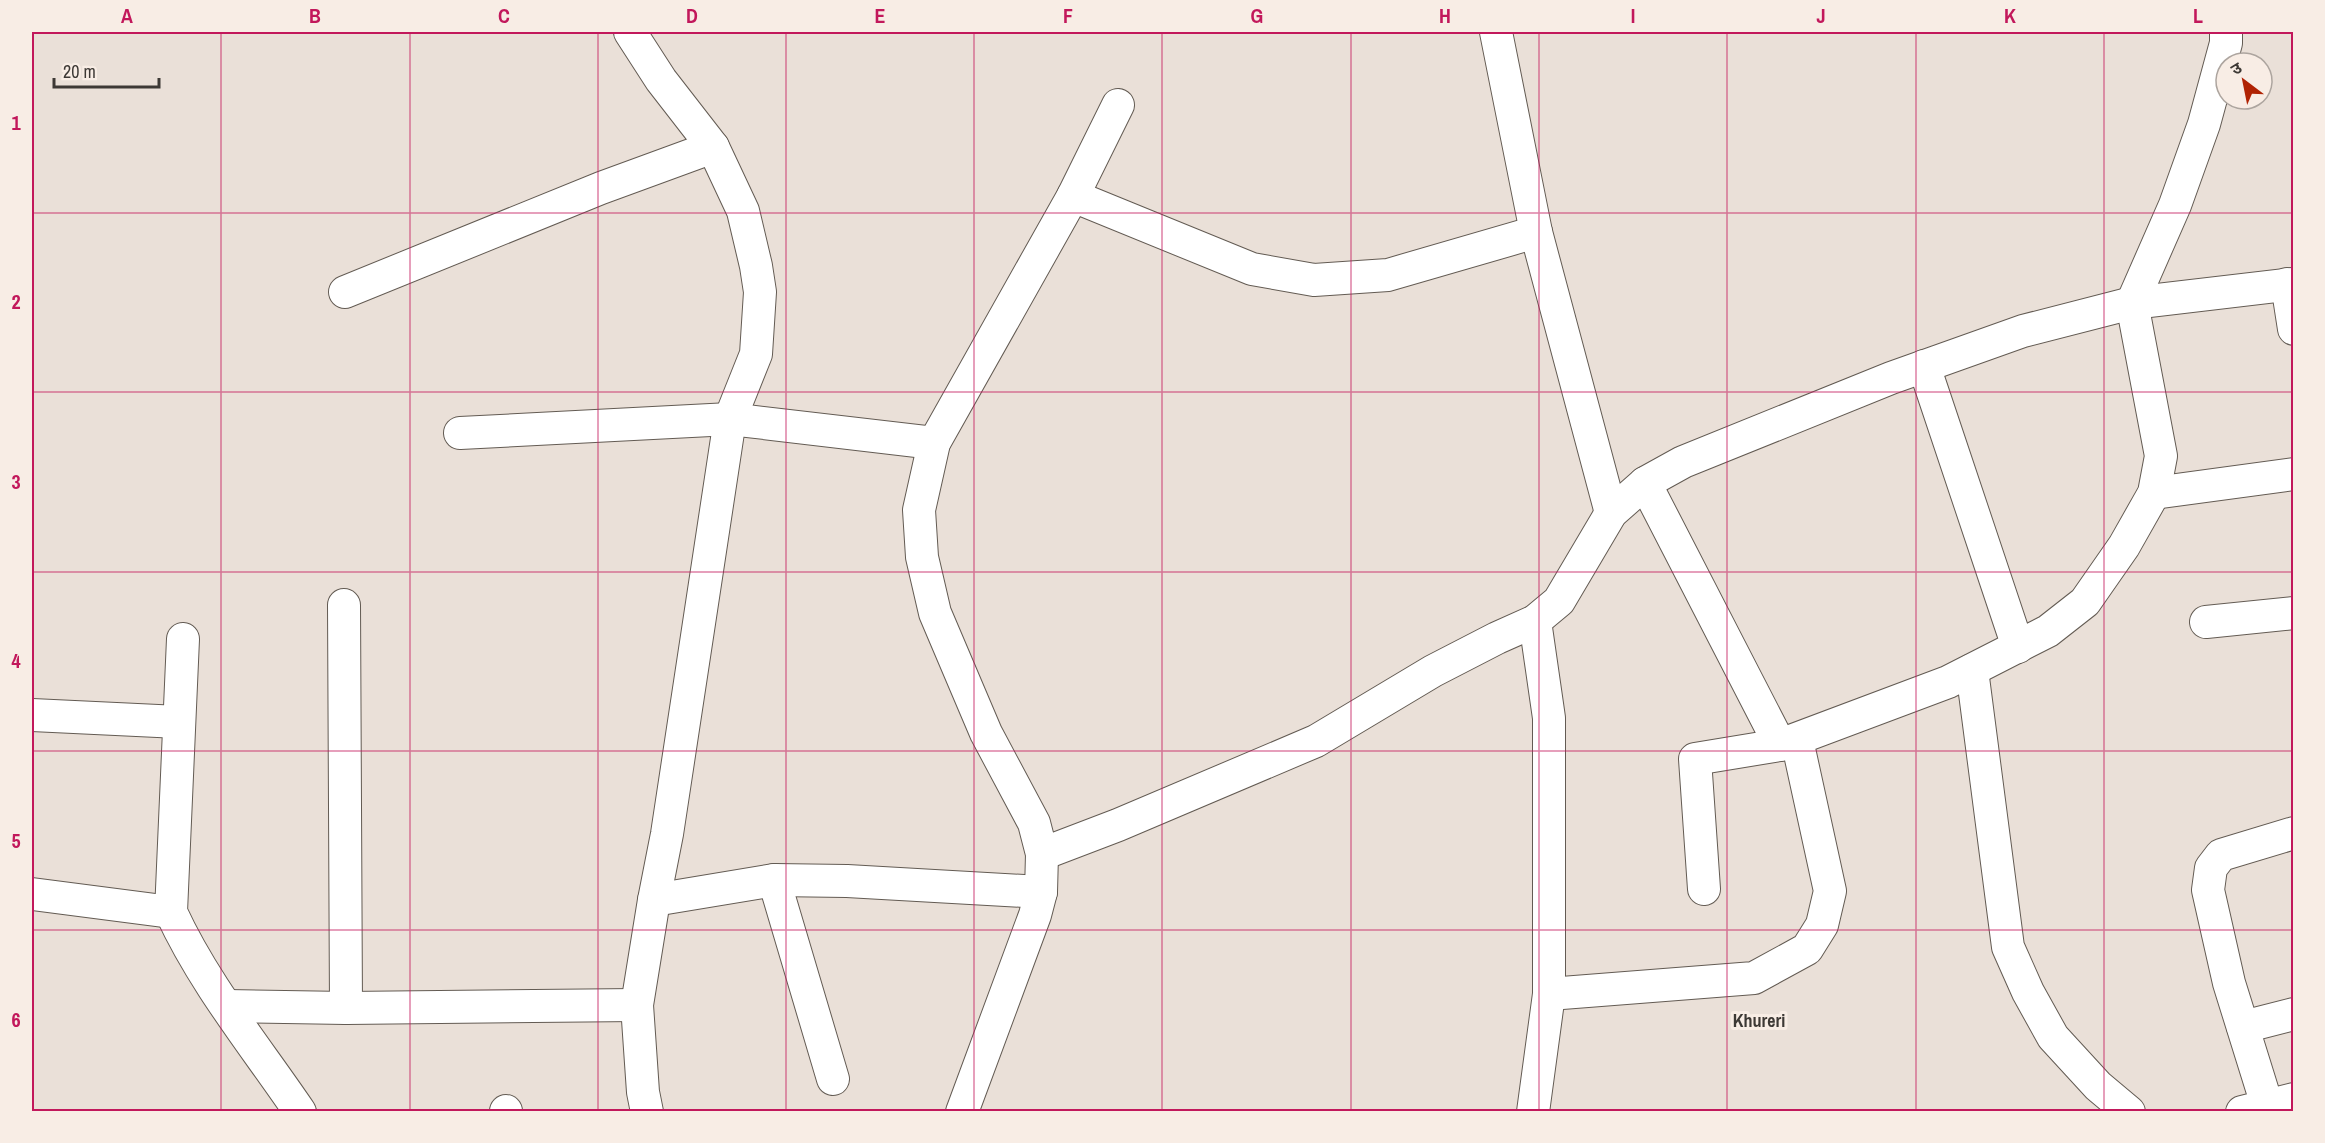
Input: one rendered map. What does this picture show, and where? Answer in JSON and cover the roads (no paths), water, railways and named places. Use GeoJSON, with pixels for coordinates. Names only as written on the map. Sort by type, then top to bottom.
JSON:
{"type":"FeatureCollection","features":[{"type":"Feature","properties":{"kind":"street"},"geometry":{"type":"LineString","coordinates":[[630,32],[661,80],[713,147],[743,211],[760,292],[756,354],[730,419],[667,834],[637,1005],[643,1092],[647,1112]]}},
{"type":"Feature","properties":{"kind":"street"},"geometry":{"type":"LineString","coordinates":[[1496,32],[1536,232],[1611,513]]}},
{"type":"Feature","properties":{"kind":"street"},"geometry":{"type":"LineString","coordinates":[[1704,889],[1695,759],[1788,742],[1937,687],[1972,670],[2048,632],[2085,602],[2124,546],[2154,493],[2161,456],[2132,303],[2175,205],[2204,124],[2226,43],[2226,32]]}},
{"type":"Feature","properties":{"kind":"street"},"geometry":{"type":"LineString","coordinates":[[962,1112],[1035,915],[1041,892],[1042,854],[1034,823],[986,733],[935,613],[922,557],[920,510],[934,443],[1074,196],[1118,105]]}},
{"type":"Feature","properties":{"kind":"street"},"geometry":{"type":"LineString","coordinates":[[345,292],[601,188],[713,147]]}},
{"type":"Feature","properties":{"kind":"street"},"geometry":{"type":"LineString","coordinates":[[1074,196],[1252,269],[1314,280],[1388,275],[1536,232]]}},
{"type":"Feature","properties":{"kind":"street"},"geometry":{"type":"LineString","coordinates":[[1042,854],[1118,825],[1316,741],[1433,671],[1535,621],[1559,601],[1611,513],[1645,483],[1683,462],[1924,366],[2022,331],[2132,303],[2290,284],[2294,329]]}},
{"type":"Feature","properties":{"kind":"street"},"geometry":{"type":"LineString","coordinates":[[1924,366],[2018,647]]}},
{"type":"Feature","properties":{"kind":"street"},"geometry":{"type":"LineString","coordinates":[[460,433],[730,419],[934,443]]}},
{"type":"Feature","properties":{"kind":"street"},"geometry":{"type":"LineString","coordinates":[[2154,493],[2294,474]]}},
{"type":"Feature","properties":{"kind":"street"},"geometry":{"type":"LineString","coordinates":[[1549,994],[1754,978],[1807,949],[1822,925],[1830,891],[1788,742],[1645,483]]}},
{"type":"Feature","properties":{"kind":"street"},"geometry":{"type":"LineString","coordinates":[[344,605],[346,1008]]}},
{"type":"Feature","properties":{"kind":"street"},"geometry":{"type":"LineString","coordinates":[[2206,622],[2294,613]]}},
{"type":"Feature","properties":{"kind":"street"},"geometry":{"type":"LineString","coordinates":[[1533,1112],[1549,994],[1549,718],[1535,621]]}},
{"type":"Feature","properties":{"kind":"street"},"geometry":{"type":"LineString","coordinates":[[183,639],[171,912],[181,933],[227,1006],[300,1112]]}},
{"type":"Feature","properties":{"kind":"street"},"geometry":{"type":"LineString","coordinates":[[1972,670],[2008,947],[2028,992],[2053,1036],[2094,1099],[2129,1112]]}},
{"type":"Feature","properties":{"kind":"street"},"geometry":{"type":"LineString","coordinates":[[32,715],[179,722]]}},
{"type":"Feature","properties":{"kind":"street"},"geometry":{"type":"LineString","coordinates":[[2267,1105],[2229,983],[2208,890],[2211,868],[2221,855],[2294,833]]}},
{"type":"Feature","properties":{"kind":"street"},"geometry":{"type":"LineString","coordinates":[[654,900],[774,880],[847,881],[1041,892]]}},
{"type":"Feature","properties":{"kind":"street"},"geometry":{"type":"LineString","coordinates":[[774,880],[833,1079]]}},
{"type":"Feature","properties":{"kind":"street"},"geometry":{"type":"LineString","coordinates":[[32,894],[171,912]]}},
{"type":"Feature","properties":{"kind":"street"},"geometry":{"type":"LineString","coordinates":[[227,1006],[346,1008],[637,1005]]}},
{"type":"Feature","properties":{"kind":"street"},"geometry":{"type":"LineString","coordinates":[[2243,1027],[2294,1014]]}},
{"type":"Feature","properties":{"kind":"district","name":"Khureri"},"geometry":{"type":"Point","coordinates":[1759,1021]}}]}
